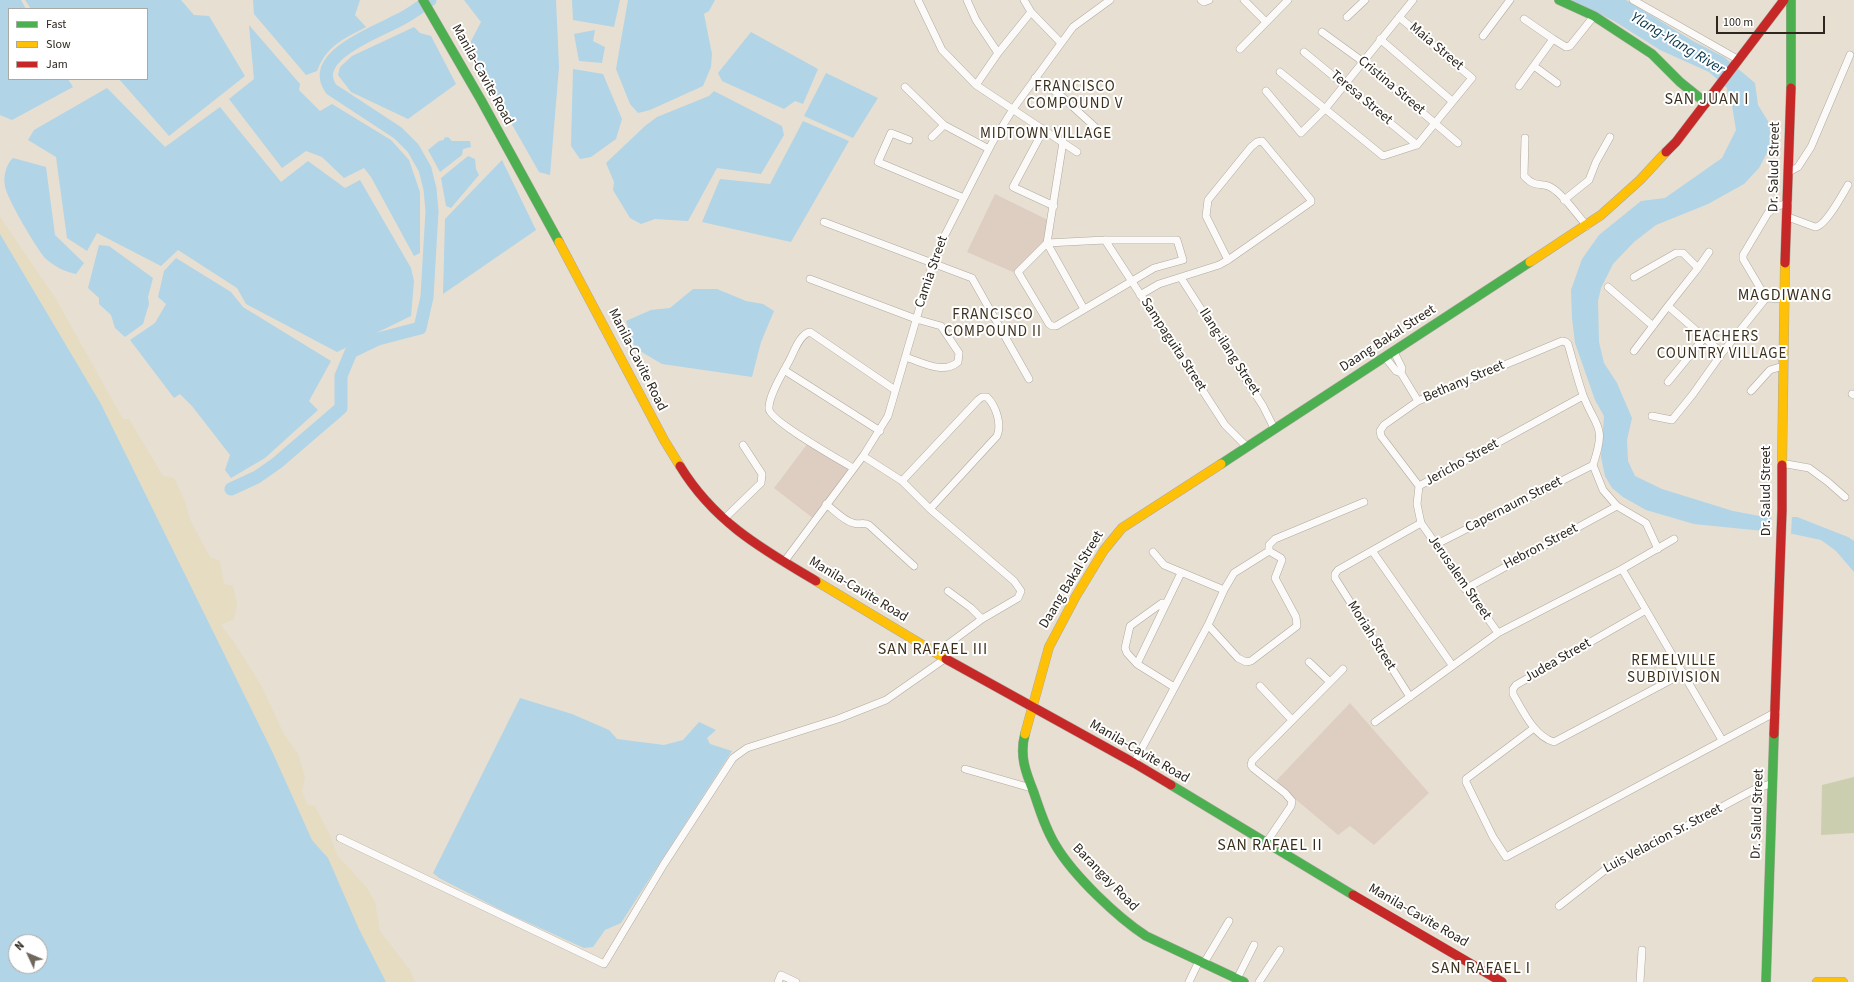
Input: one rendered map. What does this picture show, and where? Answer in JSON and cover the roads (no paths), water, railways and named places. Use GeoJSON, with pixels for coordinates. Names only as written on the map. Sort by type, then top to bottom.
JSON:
{"type":"FeatureCollection","features":[{"type":"Feature","properties":{"kind":"main road","name":"Manila-Cavite Road"},"geometry":{"type":"LineString","coordinates":[[423,0],[477,93],[583,286],[664,440],[690,483],[724,519],[750,541],[784,562],[1033,708],[1134,763],[1266,843],[1502,982]]}},
{"type":"Feature","properties":{"kind":"main road"},"geometry":{"type":"LineString","coordinates":[[1559,0],[1594,16],[1652,54],[1680,82],[1706,103]]}},
{"type":"Feature","properties":{"kind":"main road","name":"Daang Bakal Street"},"geometry":{"type":"LineString","coordinates":[[1033,708],[1049,647],[1056,631],[1104,550],[1118,532],[1246,446],[1394,352],[1587,226],[1640,180],[1676,142],[1784,0]]}},
{"type":"Feature","properties":{"kind":"main road","name":"Dr. Salud Street"},"geometry":{"type":"LineString","coordinates":[[1766,982],[1782,510],[1780,463],[1788,217],[1791,0]]}},
{"type":"Feature","properties":{"kind":"main road","name":"Barangay Road"},"geometry":{"type":"LineString","coordinates":[[1033,708],[1022,746],[1022,755],[1048,832],[1064,858],[1085,882],[1121,917],[1138,931],[1240,980]]}},
{"type":"Feature","properties":{"kind":"main road"},"geometry":{"type":"LineString","coordinates":[[1817,982],[1843,982]]}},
{"type":"Feature","properties":{"kind":"street"},"geometry":{"type":"LineString","coordinates":[[918,0],[942,50],[976,85],[1077,152]]}},
{"type":"Feature","properties":{"kind":"street"},"geometry":{"type":"LineString","coordinates":[[967,0],[976,20],[998,53]]}},
{"type":"Feature","properties":{"kind":"street"},"geometry":{"type":"LineString","coordinates":[[1024,0],[1031,12],[1060,43]]}},
{"type":"Feature","properties":{"kind":"street","name":"Camia Street"},"geometry":{"type":"LineString","coordinates":[[784,562],[863,456],[888,416],[933,262],[989,149],[1013,109],[1060,43],[1073,27],[1110,0]]}},
{"type":"Feature","properties":{"kind":"street"},"geometry":{"type":"LineString","coordinates":[[1244,0],[1266,22]]}},
{"type":"Feature","properties":{"kind":"street"},"geometry":{"type":"LineString","coordinates":[[1240,50],[1288,0]]}},
{"type":"Feature","properties":{"kind":"street"},"geometry":{"type":"LineString","coordinates":[[1347,17],[1364,0]]}},
{"type":"Feature","properties":{"kind":"street"},"geometry":{"type":"LineString","coordinates":[[1266,91],[1301,133],[1325,109],[1362,61],[1413,0]]}},
{"type":"Feature","properties":{"kind":"street"},"geometry":{"type":"LineString","coordinates":[[1483,36],[1510,0]]}},
{"type":"Feature","properties":{"kind":"street"},"geometry":{"type":"LineString","coordinates":[[1632,0],[1738,61]]}},
{"type":"Feature","properties":{"kind":"street"},"geometry":{"type":"LineString","coordinates":[[976,85],[998,53],[1031,12]]}},
{"type":"Feature","properties":{"kind":"street"},"geometry":{"type":"LineString","coordinates":[[1524,19],[1553,40],[1566,47],[1570,46],[1594,16]]}},
{"type":"Feature","properties":{"kind":"street","name":"Maia Street"},"geometry":{"type":"LineString","coordinates":[[1399,17],[1472,78],[1452,101]]}},
{"type":"Feature","properties":{"kind":"street","name":"Cristina Street"},"geometry":{"type":"LineString","coordinates":[[1322,32],[1362,61],[1458,143]]}},
{"type":"Feature","properties":{"kind":"street"},"geometry":{"type":"LineString","coordinates":[[1280,72],[1383,156],[1416,145],[1452,101],[1380,39]]}},
{"type":"Feature","properties":{"kind":"street"},"geometry":{"type":"LineString","coordinates":[[1519,86],[1553,40]]}},
{"type":"Feature","properties":{"kind":"street","name":"Teresa Street"},"geometry":{"type":"LineString","coordinates":[[1304,52],[1416,145]]}},
{"type":"Feature","properties":{"kind":"street"},"geometry":{"type":"LineString","coordinates":[[1789,172],[1798,167],[1810,147],[1850,54]]}},
{"type":"Feature","properties":{"kind":"street"},"geometry":{"type":"LineString","coordinates":[[1534,66],[1557,83]]}},
{"type":"Feature","properties":{"kind":"street"},"geometry":{"type":"LineString","coordinates":[[1035,78],[1059,94],[1095,127]]}},
{"type":"Feature","properties":{"kind":"street"},"geometry":{"type":"LineString","coordinates":[[905,87],[944,124],[989,149]]}},
{"type":"Feature","properties":{"kind":"street"},"geometry":{"type":"LineString","coordinates":[[932,137],[944,124]]}},
{"type":"Feature","properties":{"kind":"street"},"geometry":{"type":"LineString","coordinates":[[1044,129],[1013,187],[1054,206]]}},
{"type":"Feature","properties":{"kind":"street"},"geometry":{"type":"LineString","coordinates":[[909,140],[891,133],[878,162],[964,198]]}},
{"type":"Feature","properties":{"kind":"street"},"geometry":{"type":"LineString","coordinates":[[1564,200],[1589,180],[1596,162],[1610,137]]}},
{"type":"Feature","properties":{"kind":"street"},"geometry":{"type":"LineString","coordinates":[[1525,138],[1524,176],[1530,183],[1553,188],[1587,226]]}},
{"type":"Feature","properties":{"kind":"street"},"geometry":{"type":"LineString","coordinates":[[1140,295],[1159,284],[1220,265],[1228,260],[1311,202],[1288,171],[1262,141],[1257,142],[1251,147],[1208,200],[1206,216],[1228,260]]}},
{"type":"Feature","properties":{"kind":"street"},"geometry":{"type":"LineString","coordinates":[[1047,243],[1105,240],[1178,240],[1183,260],[1154,268],[1056,326],[1049,324],[1018,272],[1047,243],[1063,142]]}},
{"type":"Feature","properties":{"kind":"street"},"geometry":{"type":"LineString","coordinates":[[1788,217],[1818,227],[1825,220],[1848,186]]}},
{"type":"Feature","properties":{"kind":"street"},"geometry":{"type":"LineString","coordinates":[[1766,298],[1743,259],[1743,255],[1768,213],[1775,206],[1788,203]]}},
{"type":"Feature","properties":{"kind":"street"},"geometry":{"type":"LineString","coordinates":[[824,222],[972,278],[1030,379]]}},
{"type":"Feature","properties":{"kind":"street","name":"Sampaguita Street"},"geometry":{"type":"LineString","coordinates":[[1105,240],[1225,425],[1246,446]]}},
{"type":"Feature","properties":{"kind":"street"},"geometry":{"type":"LineString","coordinates":[[1047,243],[1084,309]]}},
{"type":"Feature","properties":{"kind":"street"},"geometry":{"type":"LineString","coordinates":[[1634,351],[1709,252]]}},
{"type":"Feature","properties":{"kind":"street"},"geometry":{"type":"LineString","coordinates":[[1634,277],[1676,253],[1683,253],[1698,268]]}},
{"type":"Feature","properties":{"kind":"street","name":"Ilang-ilang Street"},"geometry":{"type":"LineString","coordinates":[[1181,278],[1263,406],[1274,428]]}},
{"type":"Feature","properties":{"kind":"street"},"geometry":{"type":"LineString","coordinates":[[810,279],[916,319],[941,326],[959,353],[958,362],[952,367],[941,369],[905,357]]}},
{"type":"Feature","properties":{"kind":"street"},"geometry":{"type":"LineString","coordinates":[[1608,287],[1653,326]]}},
{"type":"Feature","properties":{"kind":"street"},"geometry":{"type":"LineString","coordinates":[[1766,298],[1785,299]]}},
{"type":"Feature","properties":{"kind":"street"},"geometry":{"type":"LineString","coordinates":[[1652,416],[1672,420],[1694,394],[1722,353],[1766,298]]}},
{"type":"Feature","properties":{"kind":"street"},"geometry":{"type":"LineString","coordinates":[[1668,306],[1722,353]]}},
{"type":"Feature","properties":{"kind":"street"},"geometry":{"type":"LineString","coordinates":[[854,468],[808,441],[771,414],[769,409],[771,398],[784,370],[803,336],[810,332],[895,390]]}},
{"type":"Feature","properties":{"kind":"street"},"geometry":{"type":"LineString","coordinates":[[1668,382],[1704,338]]}},
{"type":"Feature","properties":{"kind":"street","name":"Bethany Street"},"geometry":{"type":"LineString","coordinates":[[1419,486],[1381,436],[1380,431],[1384,425],[1418,401],[1562,341],[1568,344],[1584,396],[1600,429],[1600,439],[1593,465]]}},
{"type":"Feature","properties":{"kind":"street"},"geometry":{"type":"LineString","coordinates":[[1394,352],[1402,368],[1401,373],[1418,401]]}},
{"type":"Feature","properties":{"kind":"street"},"geometry":{"type":"LineString","coordinates":[[1385,357],[1396,372],[1401,373]]}},
{"type":"Feature","properties":{"kind":"street"},"geometry":{"type":"LineString","coordinates":[[1751,391],[1770,370],[1782,366]]}},
{"type":"Feature","properties":{"kind":"street"},"geometry":{"type":"LineString","coordinates":[[784,370],[880,431]]}},
{"type":"Feature","properties":{"kind":"street","name":"Jericho Street"},"geometry":{"type":"LineString","coordinates":[[1421,523],[1416,504],[1419,486],[1584,396]]}},
{"type":"Feature","properties":{"kind":"street"},"geometry":{"type":"LineString","coordinates":[[902,480],[978,400],[982,397],[987,397],[994,407],[1000,429],[997,436],[930,509]]}},
{"type":"Feature","properties":{"kind":"street"},"geometry":{"type":"LineString","coordinates":[[724,519],[761,483],[762,474],[743,445]]}},
{"type":"Feature","properties":{"kind":"street"},"geometry":{"type":"LineString","coordinates":[[863,456],[902,480],[930,509],[1014,581],[1021,591],[1018,598],[982,619],[947,645]]}},
{"type":"Feature","properties":{"kind":"street"},"geometry":{"type":"LineString","coordinates":[[1780,463],[1809,468],[1845,497]]}},
{"type":"Feature","properties":{"kind":"street"},"geometry":{"type":"LineString","coordinates":[[1593,465],[1603,490],[1617,506],[1646,523],[1658,549]]}},
{"type":"Feature","properties":{"kind":"street","name":"Capernaum Street"},"geometry":{"type":"LineString","coordinates":[[1435,545],[1593,465]]}},
{"type":"Feature","properties":{"kind":"street"},"geometry":{"type":"LineString","coordinates":[[1269,551],[1269,545],[1275,539],[1364,502]]}},
{"type":"Feature","properties":{"kind":"street"},"geometry":{"type":"LineString","coordinates":[[826,504],[850,522],[866,523],[869,525],[914,566]]}},
{"type":"Feature","properties":{"kind":"street","name":"Hebron Street"},"geometry":{"type":"LineString","coordinates":[[1465,588],[1617,506]]}},
{"type":"Feature","properties":{"kind":"street"},"geometry":{"type":"LineString","coordinates":[[1421,523],[1373,552],[1452,665]]}},
{"type":"Feature","properties":{"kind":"street","name":"Jerusalem Street"},"geometry":{"type":"LineString","coordinates":[[1421,523],[1465,588],[1498,633]]}},
{"type":"Feature","properties":{"kind":"street"},"geometry":{"type":"LineString","coordinates":[[1375,722],[1498,633],[1622,569],[1674,539]]}},
{"type":"Feature","properties":{"kind":"street"},"geometry":{"type":"LineString","coordinates":[[1134,763],[1208,625],[1224,590],[1234,573],[1269,551]]}},
{"type":"Feature","properties":{"kind":"street"},"geometry":{"type":"LineString","coordinates":[[1208,625],[1238,658],[1246,662],[1250,661],[1297,626],[1296,617],[1275,578],[1282,560],[1269,551]]}},
{"type":"Feature","properties":{"kind":"street"},"geometry":{"type":"LineString","coordinates":[[1153,552],[1164,565],[1224,590]]}},
{"type":"Feature","properties":{"kind":"street","name":"Moriah Street"},"geometry":{"type":"LineString","coordinates":[[1373,552],[1338,570],[1335,574],[1335,578],[1410,697]]}},
{"type":"Feature","properties":{"kind":"street"},"geometry":{"type":"LineString","coordinates":[[1622,569],[1722,740]]}},
{"type":"Feature","properties":{"kind":"street"},"geometry":{"type":"LineString","coordinates":[[1137,664],[1181,573]]}},
{"type":"Feature","properties":{"kind":"street"},"geometry":{"type":"LineString","coordinates":[[948,591],[971,608],[982,619]]}},
{"type":"Feature","properties":{"kind":"street"},"geometry":{"type":"LineString","coordinates":[[1166,604],[1162,603],[1156,606],[1130,626],[1125,648],[1127,653],[1137,664],[1174,687]]}},
{"type":"Feature","properties":{"kind":"street","name":"Judea Street"},"geometry":{"type":"LineString","coordinates":[[1646,610],[1516,685],[1512,689],[1513,694],[1534,728],[1548,740],[1554,742],[1684,673]]}},
{"type":"Feature","properties":{"kind":"street"},"geometry":{"type":"LineString","coordinates":[[340,838],[604,964],[664,864],[733,758],[746,748],[838,719],[886,700],[946,658]]}},
{"type":"Feature","properties":{"kind":"street"},"geometry":{"type":"LineString","coordinates":[[1309,662],[1330,682]]}},
{"type":"Feature","properties":{"kind":"street"},"geometry":{"type":"LineString","coordinates":[[1266,843],[1291,806],[1292,801],[1251,765],[1252,761],[1343,669]]}},
{"type":"Feature","properties":{"kind":"street"},"geometry":{"type":"LineString","coordinates":[[1260,686],[1292,720]]}},
{"type":"Feature","properties":{"kind":"street"},"geometry":{"type":"LineString","coordinates":[[1534,728],[1466,779],[1466,782],[1493,837],[1506,857],[1776,712]]}},
{"type":"Feature","properties":{"kind":"street"},"geometry":{"type":"LineString","coordinates":[[965,770],[1032,788]]}},
{"type":"Feature","properties":{"kind":"street","name":"Luis Velacion Sr. Street"},"geometry":{"type":"LineString","coordinates":[[1559,906],[1604,870],[1753,790],[1773,783]]}},
{"type":"Feature","properties":{"kind":"street"},"geometry":{"type":"LineString","coordinates":[[1189,982],[1229,921]]}},
{"type":"Feature","properties":{"kind":"street"},"geometry":{"type":"LineString","coordinates":[[1240,980],[1254,945]]}},
{"type":"Feature","properties":{"kind":"street"},"geometry":{"type":"LineString","coordinates":[[1259,982],[1280,950]]}},
{"type":"Feature","properties":{"kind":"street"},"geometry":{"type":"LineString","coordinates":[[1640,982],[1642,950]]}},
{"type":"Feature","properties":{"kind":"street"},"geometry":{"type":"LineString","coordinates":[[778,982],[781,975],[796,982]]}},
{"type":"Feature","properties":{"kind":"water"},"geometry":{"type":"Polygon","coordinates":[[[0,0],[21,0],[25,8],[8,8],[8,80],[69,80],[73,87],[12,120],[0,115],[0,0]]]}},
{"type":"Feature","properties":{"kind":"water"},"geometry":{"type":"Polygon","coordinates":[[[25,0],[181,0],[194,15],[209,16],[245,76],[169,136],[120,80],[148,80],[148,8],[30,8],[25,0]]]}},
{"type":"Feature","properties":{"kind":"water"},"geometry":{"type":"Polygon","coordinates":[[[253,0],[360,0],[355,15],[366,27],[337,44],[326,55],[317,71],[306,75],[254,14],[253,0]]]}},
{"type":"Feature","properties":{"kind":"water"},"geometry":{"type":"Polygon","coordinates":[[[464,0],[556,0],[559,67],[550,175],[539,172],[468,47],[481,22],[464,0]]]}},
{"type":"Feature","properties":{"kind":"water"},"geometry":{"type":"Polygon","coordinates":[[[572,0],[620,0],[614,27],[573,20],[572,0]]]}},
{"type":"Feature","properties":{"kind":"water"},"geometry":{"type":"Polygon","coordinates":[[[628,0],[715,0],[709,11],[704,14],[712,54],[711,67],[703,86],[650,110],[638,113],[630,104],[616,69],[628,0]]]}},
{"type":"Feature","properties":{"kind":"water","name":"Ylang-Ylang River"},"geometry":{"type":"Polygon","coordinates":[[[1571,0],[1626,0],[1693,41],[1724,57],[1755,83],[1758,105],[1771,126],[1770,147],[1759,168],[1744,184],[1708,204],[1656,225],[1634,242],[1613,264],[1601,288],[1598,301],[1599,342],[1604,363],[1617,383],[1632,418],[1627,440],[1628,461],[1635,476],[1662,489],[1733,511],[1765,517],[1797,517],[1848,537],[1854,541],[1854,572],[1836,551],[1821,540],[1793,534],[1694,524],[1646,510],[1623,497],[1612,488],[1605,476],[1601,457],[1604,416],[1595,400],[1575,343],[1572,318],[1571,290],[1582,259],[1599,235],[1641,201],[1665,198],[1722,158],[1736,130],[1732,105],[1728,97],[1727,88],[1709,72],[1660,50],[1614,21],[1571,0]]]}},
{"type":"Feature","properties":{"kind":"water"},"geometry":{"type":"Polygon","coordinates":[[[249,25],[300,84],[299,90],[320,111],[332,104],[391,140],[409,160],[420,192],[420,253],[414,256],[371,177],[364,168],[344,178],[322,157],[306,151],[282,168],[229,99],[254,79],[249,25]]]}},
{"type":"Feature","properties":{"kind":"water"},"geometry":{"type":"Polygon","coordinates":[[[414,27],[420,33],[431,36],[456,84],[408,119],[351,92],[338,75],[340,67],[352,56],[414,27]]]}},
{"type":"Feature","properties":{"kind":"water"},"geometry":{"type":"Polygon","coordinates":[[[595,30],[593,41],[605,47],[602,63],[579,61],[574,34],[595,30]]]}},
{"type":"Feature","properties":{"kind":"water"},"geometry":{"type":"Polygon","coordinates":[[[751,32],[818,69],[803,104],[795,101],[784,109],[722,81],[718,73],[751,32]]]}},
{"type":"Feature","properties":{"kind":"water"},"geometry":{"type":"Polygon","coordinates":[[[573,69],[603,74],[622,119],[616,139],[591,157],[580,159],[571,146],[573,69]]]}},
{"type":"Feature","properties":{"kind":"water"},"geometry":{"type":"Polygon","coordinates":[[[826,73],[878,98],[853,138],[804,116],[826,73]]]}},
{"type":"Feature","properties":{"kind":"water"},"geometry":{"type":"Polygon","coordinates":[[[107,88],[165,147],[220,107],[281,182],[308,161],[345,188],[360,180],[411,268],[414,281],[411,316],[337,352],[246,304],[237,288],[178,250],[161,266],[97,233],[87,251],[67,238],[56,157],[28,140],[34,130],[107,88]]]}},
{"type":"Feature","properties":{"kind":"water"},"geometry":{"type":"Polygon","coordinates":[[[714,91],[782,126],[784,135],[761,174],[717,168],[688,221],[655,219],[641,224],[630,218],[613,190],[614,182],[606,163],[645,126],[657,117],[709,96],[714,91]]]}},
{"type":"Feature","properties":{"kind":"water"},"geometry":{"type":"Polygon","coordinates":[[[803,121],[849,141],[791,242],[702,222],[720,179],[770,184],[803,121]]]}},
{"type":"Feature","properties":{"kind":"water"},"geometry":{"type":"Polygon","coordinates":[[[448,137],[452,141],[470,141],[471,147],[463,149],[462,155],[440,172],[428,150],[439,141],[448,137]]]}},
{"type":"Feature","properties":{"kind":"water"},"geometry":{"type":"Polygon","coordinates":[[[468,156],[475,159],[476,169],[479,175],[451,208],[446,206],[441,178],[468,156]]]}},
{"type":"Feature","properties":{"kind":"water"},"geometry":{"type":"Polygon","coordinates":[[[13,158],[46,167],[55,235],[84,263],[76,274],[60,268],[46,259],[36,246],[16,212],[4,182],[7,167],[13,158]]]}},
{"type":"Feature","properties":{"kind":"water"},"geometry":{"type":"Polygon","coordinates":[[[502,160],[536,230],[443,294],[445,219],[502,160]]]}},
{"type":"Feature","properties":{"kind":"water"},"geometry":{"type":"Polygon","coordinates":[[[0,234],[101,404],[272,751],[312,840],[328,858],[359,929],[386,982],[0,982],[0,234]]]}},
{"type":"Feature","properties":{"kind":"water"},"geometry":{"type":"Polygon","coordinates":[[[99,245],[109,246],[153,278],[148,297],[149,304],[143,324],[125,337],[115,328],[111,315],[99,304],[99,298],[88,288],[99,245]]]}},
{"type":"Feature","properties":{"kind":"water"},"geometry":{"type":"Polygon","coordinates":[[[176,258],[231,292],[243,307],[331,361],[309,401],[318,410],[265,458],[231,478],[225,470],[230,455],[192,406],[180,394],[174,398],[130,340],[155,323],[166,304],[158,297],[164,271],[176,258]]]}},
{"type":"Feature","properties":{"kind":"water"},"geometry":{"type":"Polygon","coordinates":[[[693,289],[717,289],[746,301],[763,304],[774,311],[761,342],[752,377],[662,364],[635,348],[626,321],[651,310],[670,308],[693,289]]]}},
{"type":"Feature","properties":{"kind":"water"},"geometry":{"type":"Polygon","coordinates":[[[520,698],[572,714],[609,730],[617,739],[664,745],[683,740],[699,722],[716,730],[707,738],[710,744],[732,751],[621,923],[605,930],[593,947],[584,948],[507,913],[439,878],[433,873],[520,698]]]}},
{"type":"Feature","properties":{"kind":"waterway"},"geometry":{"type":"LineString","coordinates":[[231,489],[257,477],[277,463],[341,408],[341,376],[351,352],[378,339],[420,328],[427,297],[432,211],[430,189],[425,169],[413,148],[398,133],[331,89],[326,77],[329,66],[337,56],[348,47],[362,38],[407,16],[430,0]]}},
{"type":"Feature","properties":{"kind":"tunnel"},"geometry":{"type":"LineString","coordinates":[[939,651],[947,645]]}},
{"type":"Feature","properties":{"kind":"district","name":"FRANCISCO COMPOUND V"},"geometry":{"type":"Point","coordinates":[1075,96]}},
{"type":"Feature","properties":{"kind":"district","name":"SAN JUAN I"},"geometry":{"type":"Point","coordinates":[1707,100]}},
{"type":"Feature","properties":{"kind":"district","name":"MIDTOWN VILLAGE"},"geometry":{"type":"Point","coordinates":[1046,135]}},
{"type":"Feature","properties":{"kind":"district","name":"MAGDIWANG"},"geometry":{"type":"Point","coordinates":[1785,296]}},
{"type":"Feature","properties":{"kind":"district","name":"FRANCISCO COMPOUND II"},"geometry":{"type":"Point","coordinates":[993,324]}},
{"type":"Feature","properties":{"kind":"district","name":"TEACHERS COUNTRY VILLAGE"},"geometry":{"type":"Point","coordinates":[1722,346]}},
{"type":"Feature","properties":{"kind":"district","name":"SAN RAFAEL III"},"geometry":{"type":"Point","coordinates":[933,650]}},
{"type":"Feature","properties":{"kind":"district","name":"REMELVILLE SUBDIVISION"},"geometry":{"type":"Point","coordinates":[1674,670]}},
{"type":"Feature","properties":{"kind":"district","name":"SAN RAFAEL II"},"geometry":{"type":"Point","coordinates":[1270,846]}},
{"type":"Feature","properties":{"kind":"district","name":"SAN RAFAEL I"},"geometry":{"type":"Point","coordinates":[1481,969]}}]}
